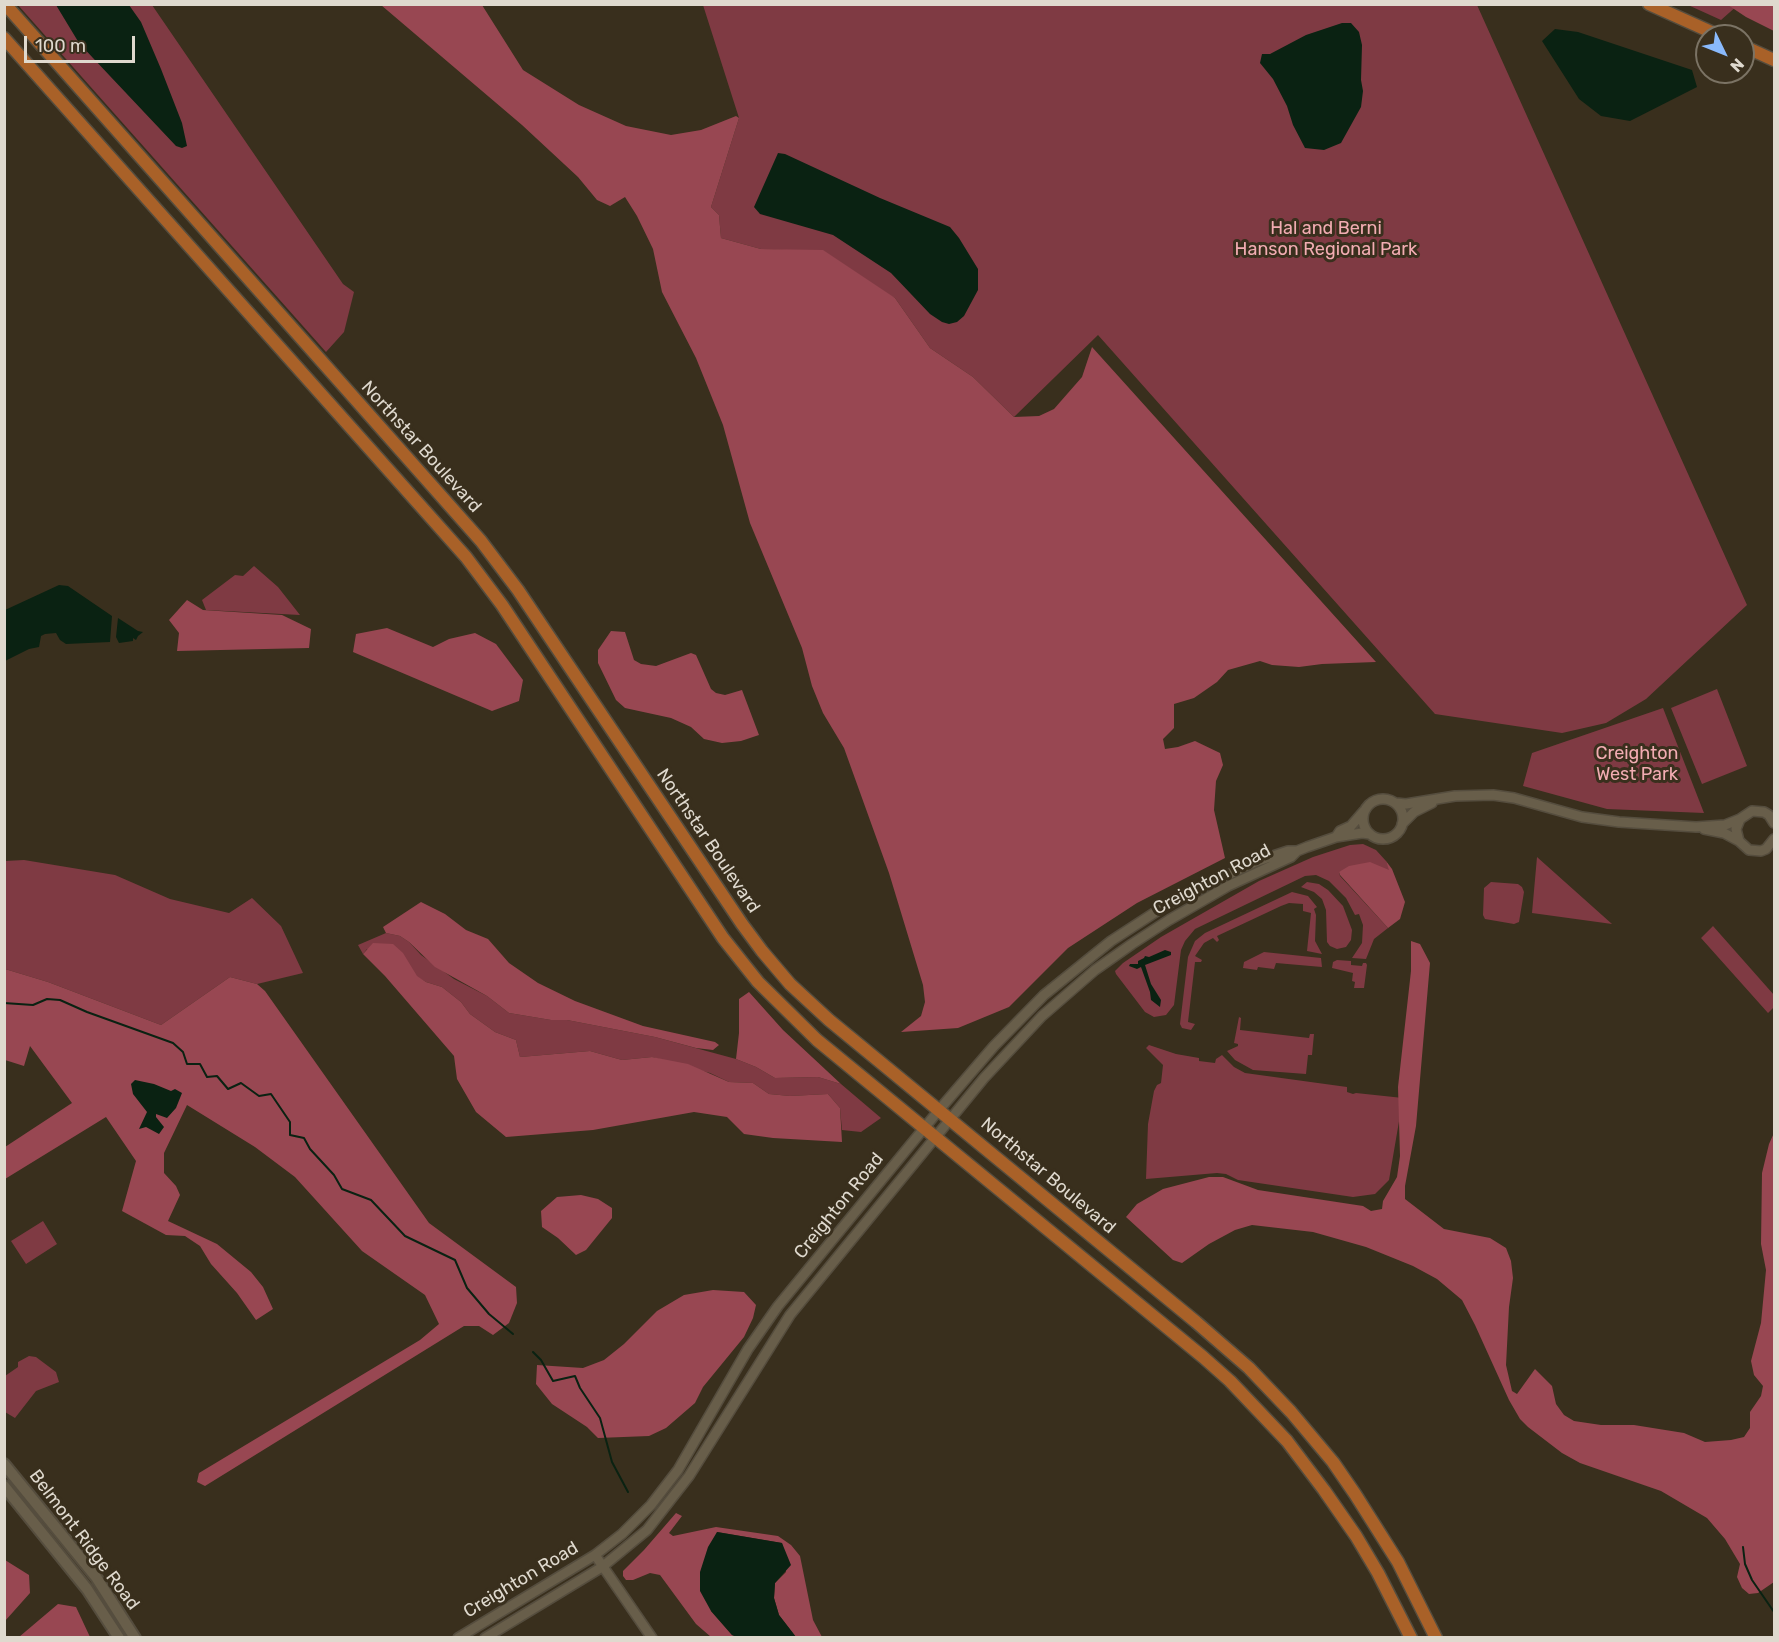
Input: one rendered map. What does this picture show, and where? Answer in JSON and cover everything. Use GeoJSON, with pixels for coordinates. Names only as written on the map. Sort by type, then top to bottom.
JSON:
{"type":"FeatureCollection","features":[{"type":"Feature","properties":{"kind":"main road","name":"Northstar Boulevard"},"geometry":{"type":"LineString","coordinates":[[5,4],[481,541],[530,607],[697,859],[762,951],[790,984],[829,1020],[1249,1368],[1291,1412],[1333,1462],[1398,1562],[1436,1638]]}},
{"type":"Feature","properties":{"kind":"main road"},"geometry":{"type":"LineString","coordinates":[[1649,4],[1695,25]]}},
{"type":"Feature","properties":{"kind":"main road"},"geometry":{"type":"LineString","coordinates":[[4,38],[466,557],[502,605],[723,938],[752,975],[817,1040],[1203,1357],[1258,1410],[1287,1441],[1346,1521],[1378,1573],[1411,1638]]}},
{"type":"Feature","properties":{"kind":"main road"},"geometry":{"type":"LineString","coordinates":[[1755,51],[1774,60]]}},
{"type":"Feature","properties":{"kind":"main road","name":"Belmont Ridge Road"},"geometry":{"type":"LineString","coordinates":[[4,1464],[112,1599],[135,1638]]}},
{"type":"Feature","properties":{"kind":"main road","name":"Belmont Ridge Road"},"geometry":{"type":"LineString","coordinates":[[4,1486],[100,1606],[119,1638]]}},
{"type":"Feature","properties":{"kind":"street","name":"Creighton Road"},"geometry":{"type":"LineString","coordinates":[[1333,838],[1351,826],[1367,806],[1378,799],[1406,804],[1475,794],[1493,795],[1591,818],[1619,822],[1696,827],[1725,825],[1740,819],[1746,813],[1758,811],[1769,815],[1774,822]]}},
{"type":"Feature","properties":{"kind":"street","name":"Creighton Road"},"geometry":{"type":"LineString","coordinates":[[458,1638],[595,1556],[622,1534],[651,1505],[678,1470],[748,1349],[778,1306],[939,1110],[1018,1020],[1044,995],[1112,941],[1189,892],[1255,862],[1288,851],[1297,851],[1333,838],[1362,833],[1377,838],[1389,838],[1399,831],[1402,824],[1414,812],[1440,799]]}},
{"type":"Feature","properties":{"kind":"street"},"geometry":{"type":"LineString","coordinates":[[1396,803],[1402,812],[1402,824]]}},
{"type":"Feature","properties":{"kind":"street"},"geometry":{"type":"LineString","coordinates":[[1367,806],[1363,821],[1370,834]]}},
{"type":"Feature","properties":{"kind":"street"},"geometry":{"type":"LineString","coordinates":[[1739,841],[1736,830],[1740,819]]}},
{"type":"Feature","properties":{"kind":"street","name":"Creighton Road"},"geometry":{"type":"LineString","coordinates":[[1696,827],[1724,833],[1739,841],[1744,847],[1755,851],[1766,849],[1774,842]]}},
{"type":"Feature","properties":{"kind":"street","name":"Creighton Road"},"geometry":{"type":"LineString","coordinates":[[484,1638],[602,1567],[647,1530],[688,1476],[790,1315],[950,1119],[1017,1042],[1049,1010],[1095,970],[1169,920],[1228,886],[1291,857],[1297,851]]}},
{"type":"Feature","properties":{"kind":"street"},"geometry":{"type":"LineString","coordinates":[[595,1556],[652,1638]]}},
{"type":"Feature","properties":{"kind":"green space"},"geometry":{"type":"Polygon","coordinates":[[[18,5],[152,5],[343,284],[354,292],[344,332],[326,352],[18,5]]]}},
{"type":"Feature","properties":{"kind":"green space","name":"Hal and Berni Hanson Regional Park"},"geometry":{"type":"Polygon","coordinates":[[[703,5],[1477,5],[1747,605],[1646,699],[1606,723],[1562,733],[1435,714],[1098,335],[1014,417],[973,377],[930,348],[895,298],[786,250],[761,249],[721,238],[719,215],[711,207],[739,118],[703,5]]]}},
{"type":"Feature","properties":{"kind":"green space"},"geometry":{"type":"Polygon","coordinates":[[[1688,5],[1738,5],[1721,20],[1688,5]]]}},
{"type":"Feature","properties":{"kind":"green space"},"geometry":{"type":"Polygon","coordinates":[[[254,566],[278,587],[300,615],[206,610],[202,600],[235,575],[243,576],[254,566]]]}},
{"type":"Feature","properties":{"kind":"green space"},"geometry":{"type":"Polygon","coordinates":[[[1717,689],[1747,766],[1702,784],[1671,708],[1717,689]]]}},
{"type":"Feature","properties":{"kind":"green space","name":"Creighton West Park"},"geometry":{"type":"Polygon","coordinates":[[[1663,708],[1704,813],[1607,809],[1523,786],[1532,753],[1663,708]]]}},
{"type":"Feature","properties":{"kind":"green space"},"geometry":{"type":"Polygon","coordinates":[[[1363,844],[1376,850],[1386,861],[1390,870],[1339,872],[1340,876],[1388,928],[1374,939],[1366,959],[1352,958],[1362,943],[1363,925],[1359,914],[1355,915],[1346,898],[1329,881],[1316,875],[1305,876],[1195,929],[1181,950],[1174,1005],[1166,1015],[1154,1017],[1145,1012],[1116,974],[1115,971],[1123,963],[1161,937],[1259,881],[1313,857],[1350,845],[1363,844]]]}},
{"type":"Feature","properties":{"kind":"green space"},"geometry":{"type":"Polygon","coordinates":[[[1537,857],[1612,924],[1532,913],[1537,857]]]}},
{"type":"Feature","properties":{"kind":"green space"},"geometry":{"type":"Polygon","coordinates":[[[24,860],[115,875],[170,899],[229,913],[252,898],[281,926],[303,973],[257,984],[230,977],[161,1025],[48,982],[5,969],[5,861],[24,860]]]}},
{"type":"Feature","properties":{"kind":"green space"},"geometry":{"type":"Polygon","coordinates":[[[1307,882],[1319,884],[1328,890],[1343,906],[1352,930],[1351,940],[1346,947],[1337,949],[1327,942],[1326,910],[1322,899],[1314,892],[1301,887],[1307,882]]]}},
{"type":"Feature","properties":{"kind":"green space"},"geometry":{"type":"Polygon","coordinates":[[[1491,882],[1518,884],[1522,887],[1524,892],[1519,922],[1514,924],[1485,919],[1483,915],[1484,888],[1491,882]]]}},
{"type":"Feature","properties":{"kind":"green space"},"geometry":{"type":"Polygon","coordinates":[[[1292,892],[1308,896],[1317,907],[1314,909],[1316,915],[1315,941],[1322,954],[1307,951],[1311,913],[1303,911],[1303,904],[1289,903],[1281,906],[1217,936],[1219,940],[1217,942],[1213,938],[1204,943],[1195,956],[1202,960],[1195,962],[1188,1022],[1195,1024],[1191,1030],[1182,1028],[1180,1024],[1188,957],[1195,941],[1205,933],[1292,892]]]}},
{"type":"Feature","properties":{"kind":"green space"},"geometry":{"type":"Polygon","coordinates":[[[1713,926],[1774,995],[1774,1007],[1768,1013],[1701,938],[1713,926]]]}},
{"type":"Feature","properties":{"kind":"green space"},"geometry":{"type":"Polygon","coordinates":[[[386,933],[400,936],[454,979],[487,996],[509,1013],[551,1020],[567,1020],[655,1037],[736,1059],[775,1078],[818,1077],[841,1084],[881,1118],[861,1132],[842,1130],[840,1108],[828,1094],[790,1096],[769,1094],[753,1083],[729,1082],[710,1073],[652,1057],[622,1060],[590,1051],[520,1057],[516,1040],[495,1032],[470,1014],[461,1002],[442,987],[426,982],[367,949],[363,954],[358,945],[386,933]]]}},
{"type":"Feature","properties":{"kind":"green space"},"geometry":{"type":"Polygon","coordinates":[[[1264,952],[1321,958],[1322,967],[1276,963],[1274,969],[1243,968],[1244,962],[1264,952]]]}},
{"type":"Feature","properties":{"kind":"green space"},"geometry":{"type":"Polygon","coordinates":[[[1351,961],[1351,965],[1362,966],[1366,963],[1364,988],[1354,988],[1353,973],[1332,968],[1333,962],[1351,961]]]}},
{"type":"Feature","properties":{"kind":"green space"},"geometry":{"type":"Polygon","coordinates":[[[1239,1017],[1241,1018],[1240,1030],[1309,1038],[1310,1034],[1314,1034],[1312,1055],[1308,1055],[1306,1074],[1253,1070],[1235,1060],[1227,1051],[1238,1046],[1234,1043],[1239,1017]]]}},
{"type":"Feature","properties":{"kind":"green space"},"geometry":{"type":"Polygon","coordinates":[[[1149,1045],[1176,1054],[1199,1058],[1199,1061],[1215,1063],[1216,1059],[1222,1055],[1234,1067],[1245,1073],[1347,1087],[1347,1092],[1353,1094],[1403,1098],[1389,1180],[1375,1194],[1353,1197],[1238,1180],[1226,1174],[1217,1173],[1146,1179],[1148,1124],[1154,1091],[1161,1083],[1163,1065],[1146,1048],[1149,1045]]]}},
{"type":"Feature","properties":{"kind":"green space"},"geometry":{"type":"Polygon","coordinates":[[[43,1221],[57,1244],[26,1264],[11,1241],[43,1221]]]}},
{"type":"Feature","properties":{"kind":"green space"},"geometry":{"type":"Polygon","coordinates":[[[29,1356],[36,1357],[56,1372],[59,1382],[36,1391],[15,1418],[5,1412],[5,1376],[18,1367],[18,1362],[29,1356]]]}},
{"type":"Feature","properties":{"kind":"shaded area"},"geometry":{"type":"Polygon","coordinates":[[[56,5],[129,5],[141,22],[161,69],[182,123],[187,146],[182,148],[176,146],[79,43],[56,5]]]}},
{"type":"Feature","properties":{"kind":"shaded area"},"geometry":{"type":"Polygon","coordinates":[[[381,5],[482,5],[523,70],[579,105],[626,126],[671,135],[701,130],[736,116],[739,118],[711,207],[719,215],[721,238],[761,249],[823,250],[895,298],[930,348],[973,377],[1014,417],[1039,416],[1054,409],[1082,377],[1092,347],[1376,662],[1299,667],[1272,665],[1260,661],[1228,670],[1217,682],[1194,698],[1174,704],[1174,728],[1163,739],[1165,749],[1195,741],[1220,753],[1223,765],[1216,781],[1214,810],[1225,858],[1137,903],[1068,948],[1009,1007],[958,1028],[901,1032],[921,1016],[925,1002],[923,985],[889,873],[844,748],[823,713],[812,686],[802,648],[750,523],[723,425],[696,358],[662,292],[653,249],[637,216],[625,197],[610,206],[597,200],[578,177],[522,125],[381,5]]]}},
{"type":"Feature","properties":{"kind":"shaded area"},"geometry":{"type":"Polygon","coordinates":[[[1728,5],[1774,5],[1774,31],[1746,17],[1728,5]]]}},
{"type":"Feature","properties":{"kind":"shaded area"},"geometry":{"type":"Polygon","coordinates":[[[1342,23],[1351,23],[1359,32],[1362,45],[1361,107],[1341,143],[1324,150],[1305,148],[1273,79],[1260,63],[1262,54],[1270,54],[1306,35],[1342,23]]]}},
{"type":"Feature","properties":{"kind":"shaded area"},"geometry":{"type":"Polygon","coordinates":[[[1555,29],[1578,32],[1692,70],[1697,87],[1630,121],[1601,116],[1579,99],[1542,41],[1555,29]]]}},
{"type":"Feature","properties":{"kind":"shaded area"},"geometry":{"type":"Polygon","coordinates":[[[778,153],[785,154],[880,198],[950,227],[978,269],[978,290],[964,316],[957,322],[949,324],[942,322],[930,314],[891,273],[833,235],[760,214],[754,207],[778,153]]]}},
{"type":"Feature","properties":{"kind":"shaded area"},"geometry":{"type":"Polygon","coordinates":[[[59,585],[68,586],[112,616],[110,642],[66,644],[56,633],[45,634],[41,636],[39,647],[29,649],[5,661],[5,610],[59,585]]]}},
{"type":"Feature","properties":{"kind":"shaded area"},"geometry":{"type":"Polygon","coordinates":[[[187,600],[203,610],[282,615],[311,629],[309,648],[177,651],[179,633],[169,620],[187,600]]]}},
{"type":"Feature","properties":{"kind":"shaded area"},"geometry":{"type":"Polygon","coordinates":[[[118,618],[143,632],[136,640],[133,638],[133,641],[119,643],[116,637],[118,618]]]}},
{"type":"Feature","properties":{"kind":"shaded area"},"geometry":{"type":"Polygon","coordinates":[[[387,628],[433,647],[449,639],[475,633],[496,644],[523,680],[519,701],[492,711],[353,652],[356,634],[387,628]]]}},
{"type":"Feature","properties":{"kind":"shaded area"},"geometry":{"type":"Polygon","coordinates":[[[611,631],[625,632],[634,660],[641,664],[656,666],[691,653],[696,655],[711,689],[716,693],[725,695],[742,690],[759,735],[741,741],[722,743],[704,739],[691,727],[671,718],[625,708],[616,700],[598,663],[598,650],[611,631]]]}},
{"type":"Feature","properties":{"kind":"shaded area"},"geometry":{"type":"Polygon","coordinates":[[[1386,861],[1392,869],[1405,902],[1400,919],[1388,928],[1339,872],[1349,866],[1370,862],[1389,870],[1386,861]]]}},
{"type":"Feature","properties":{"kind":"shaded area"},"geometry":{"type":"Polygon","coordinates":[[[421,902],[445,914],[466,930],[488,939],[509,963],[538,983],[575,1001],[643,1026],[715,1042],[719,1045],[713,1050],[696,1048],[655,1037],[567,1020],[551,1020],[509,1013],[487,996],[435,967],[400,936],[386,933],[383,927],[421,902]]]}},
{"type":"Feature","properties":{"kind":"shaded area"},"geometry":{"type":"Polygon","coordinates":[[[1411,941],[1420,944],[1430,963],[1416,1126],[1405,1186],[1405,1199],[1444,1229],[1490,1238],[1506,1248],[1511,1261],[1513,1278],[1506,1365],[1512,1391],[1517,1394],[1535,1369],[1552,1386],[1556,1404],[1564,1415],[1574,1421],[1601,1425],[1634,1425],[1684,1433],[1705,1442],[1744,1437],[1750,1428],[1750,1412],[1761,1396],[1763,1386],[1754,1375],[1751,1361],[1761,1323],[1766,1270],[1761,1244],[1762,1173],[1774,1133],[1774,1582],[1758,1593],[1749,1594],[1742,1588],[1737,1577],[1740,1564],[1725,1539],[1707,1518],[1661,1491],[1580,1463],[1562,1453],[1528,1427],[1520,1419],[1509,1400],[1462,1300],[1437,1279],[1413,1266],[1366,1247],[1313,1232],[1252,1225],[1235,1230],[1209,1244],[1182,1263],[1173,1260],[1126,1217],[1137,1204],[1163,1189],[1209,1177],[1223,1177],[1258,1190],[1363,1206],[1371,1211],[1382,1209],[1383,1201],[1397,1177],[1400,1156],[1398,1087],[1411,971],[1411,941]]]}},
{"type":"Feature","properties":{"kind":"shaded area"},"geometry":{"type":"Polygon","coordinates":[[[373,943],[393,944],[403,953],[417,976],[426,982],[442,987],[461,1002],[470,1014],[495,1032],[516,1040],[520,1057],[590,1051],[622,1060],[652,1057],[688,1064],[729,1082],[753,1083],[769,1094],[790,1096],[828,1094],[840,1108],[842,1142],[744,1134],[727,1117],[694,1112],[593,1130],[506,1137],[476,1112],[457,1079],[454,1056],[363,954],[373,943]]]}},
{"type":"Feature","properties":{"kind":"shaded area"},"geometry":{"type":"Polygon","coordinates":[[[1165,950],[1171,952],[1171,955],[1145,965],[1151,984],[1161,1000],[1160,1007],[1151,1000],[1141,967],[1137,969],[1129,966],[1138,964],[1138,961],[1145,956],[1149,957],[1165,950]]]}},
{"type":"Feature","properties":{"kind":"shaded area"},"geometry":{"type":"Polygon","coordinates":[[[5,969],[48,982],[161,1025],[230,977],[257,984],[265,991],[429,1223],[516,1287],[517,1303],[509,1323],[493,1335],[479,1326],[464,1326],[205,1486],[197,1482],[199,1473],[420,1340],[439,1324],[425,1295],[362,1251],[295,1177],[255,1147],[187,1105],[164,1153],[164,1173],[176,1186],[180,1195],[168,1221],[217,1244],[251,1272],[263,1287],[273,1309],[256,1320],[237,1293],[211,1264],[200,1246],[185,1236],[166,1235],[122,1211],[136,1161],[106,1117],[5,1179],[5,1147],[72,1103],[30,1046],[24,1066],[5,1060],[5,969]]]}},
{"type":"Feature","properties":{"kind":"shaded area"},"geometry":{"type":"Polygon","coordinates":[[[749,992],[783,1030],[841,1084],[818,1077],[775,1078],[736,1059],[739,999],[749,992]]]}},
{"type":"Feature","properties":{"kind":"shaded area"},"geometry":{"type":"Polygon","coordinates":[[[135,1080],[171,1091],[175,1089],[182,1093],[176,1108],[167,1118],[156,1114],[164,1127],[159,1134],[146,1127],[139,1129],[147,1112],[133,1094],[131,1084],[135,1080]]]}},
{"type":"Feature","properties":{"kind":"shaded area"},"geometry":{"type":"Polygon","coordinates":[[[581,1195],[598,1199],[612,1208],[612,1218],[586,1250],[576,1255],[542,1227],[541,1211],[557,1197],[581,1195]]]}},
{"type":"Feature","properties":{"kind":"shaded area"},"geometry":{"type":"Polygon","coordinates":[[[713,1290],[744,1292],[756,1305],[753,1318],[744,1337],[703,1387],[695,1403],[666,1428],[649,1436],[598,1438],[587,1427],[552,1404],[536,1384],[537,1365],[583,1368],[604,1360],[624,1344],[657,1311],[684,1295],[713,1290]]]}},
{"type":"Feature","properties":{"kind":"shaded area"},"geometry":{"type":"Polygon","coordinates":[[[676,1513],[682,1516],[669,1533],[673,1536],[716,1527],[778,1536],[791,1545],[800,1556],[813,1620],[822,1637],[796,1637],[779,1615],[774,1598],[775,1583],[786,1572],[782,1543],[717,1532],[711,1611],[732,1635],[737,1637],[711,1637],[696,1624],[660,1575],[650,1573],[633,1580],[626,1580],[623,1571],[676,1513]]]}},
{"type":"Feature","properties":{"kind":"shaded area"},"geometry":{"type":"Polygon","coordinates":[[[717,1532],[782,1543],[791,1565],[775,1583],[774,1598],[779,1615],[796,1637],[737,1637],[732,1635],[711,1611],[700,1591],[700,1572],[708,1547],[717,1532]]]}},
{"type":"Feature","properties":{"kind":"shaded area"},"geometry":{"type":"Polygon","coordinates":[[[5,1560],[29,1575],[30,1593],[5,1621],[5,1560]]]}},
{"type":"Feature","properties":{"kind":"shaded area"},"geometry":{"type":"Polygon","coordinates":[[[58,1604],[76,1607],[90,1637],[19,1637],[58,1604]]]}},
{"type":"Feature","properties":{"kind":"waterway"},"geometry":{"type":"LineString","coordinates":[[4,1003],[33,1005],[47,999],[60,1000],[173,1043],[183,1052],[187,1064],[200,1064],[207,1077],[217,1076],[228,1089],[241,1083],[259,1096],[271,1094],[290,1122],[290,1135],[304,1138],[310,1149],[334,1175],[342,1189],[371,1200],[405,1236],[455,1260],[467,1288],[489,1314],[513,1334]]}},
{"type":"Feature","properties":{"kind":"waterway"},"geometry":{"type":"LineString","coordinates":[[533,1352],[541,1360],[553,1381],[575,1376],[580,1388],[600,1418],[612,1462],[628,1492]]}},
{"type":"Feature","properties":{"kind":"waterway"},"geometry":{"type":"LineString","coordinates":[[1743,1547],[1745,1564],[1752,1580],[1774,1612]]}}]}
